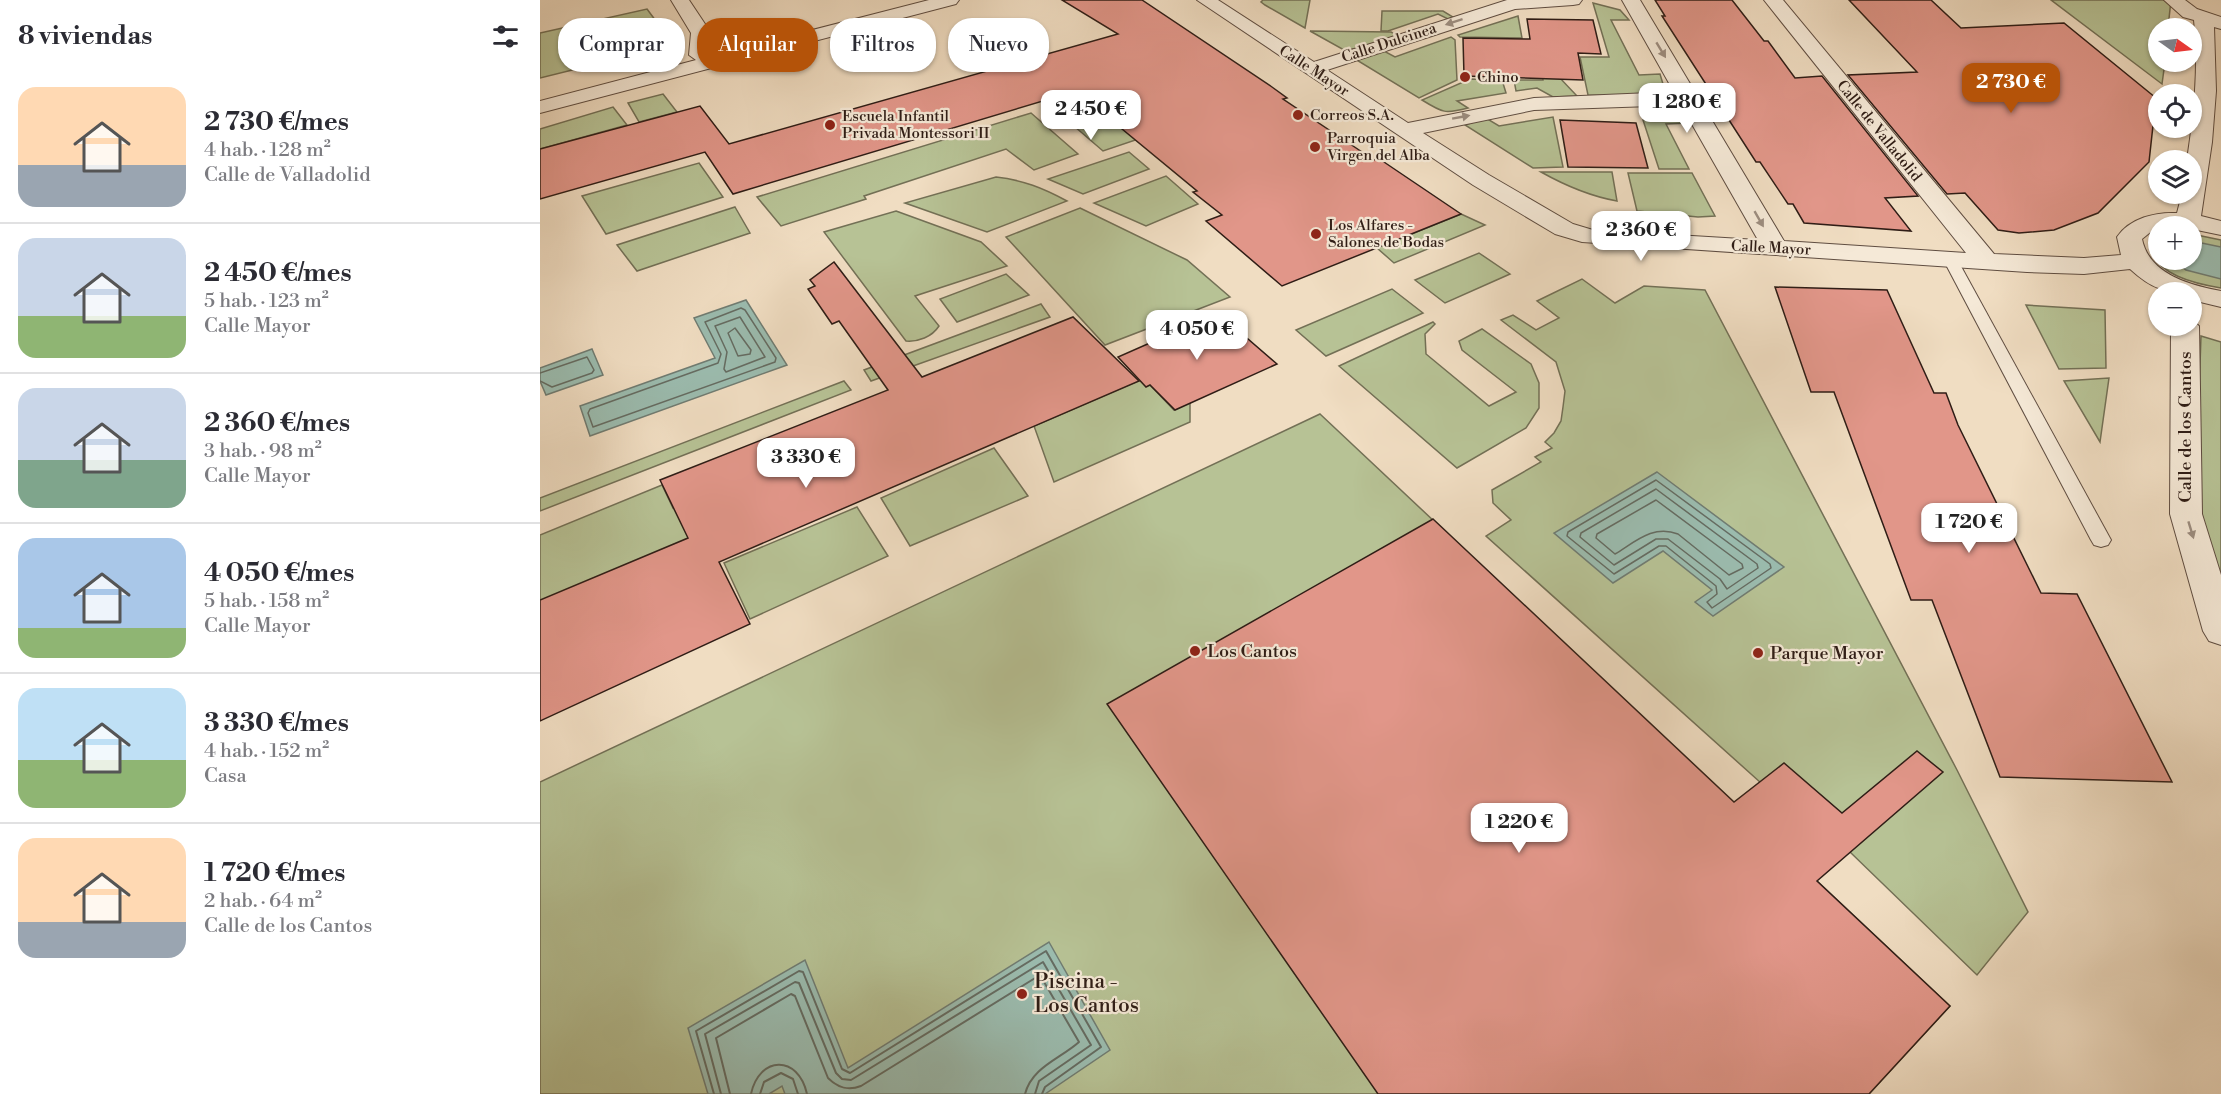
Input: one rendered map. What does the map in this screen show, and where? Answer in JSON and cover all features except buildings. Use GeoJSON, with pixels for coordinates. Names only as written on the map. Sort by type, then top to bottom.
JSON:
{"type":"FeatureCollection","features":[{"type":"Feature","properties":{"kind":"street"},"geometry":{"type":"LineString","coordinates":[[680,0],[697,27]]}},
{"type":"Feature","properties":{"kind":"street"},"geometry":{"type":"LineString","coordinates":[[818,25],[917,0]]}},
{"type":"Feature","properties":{"kind":"street"},"geometry":{"type":"LineString","coordinates":[[540,107],[950,0]]}},
{"type":"Feature","properties":{"kind":"street","name":"Calle Dulcinea"},"geometry":{"type":"LineString","coordinates":[[1311,69],[1513,4],[1573,0]]}},
{"type":"Feature","properties":{"kind":"street"},"geometry":{"type":"LineString","coordinates":[[1631,0],[1776,249]]}},
{"type":"Feature","properties":{"kind":"street","name":"Calle de Valladolid"},"geometry":{"type":"LineString","coordinates":[[1773,0],[1986,261]]}},
{"type":"Feature","properties":{"kind":"street"},"geometry":{"type":"LineString","coordinates":[[2173,0],[2181,8],[2212,21],[2206,48],[2201,146],[2188,216]]}},
{"type":"Feature","properties":{"kind":"street","name":"Calle Mayor"},"geometry":{"type":"LineString","coordinates":[[1215,3],[1481,180],[1564,229],[1591,237],[2084,266],[2136,261]]}},
{"type":"Feature","properties":{"kind":"street"},"geometry":{"type":"LineString","coordinates":[[540,97],[697,56]]}},
{"type":"Feature","properties":{"kind":"street"},"geometry":{"type":"LineString","coordinates":[[1404,129],[1534,104],[1689,98]]}},
{"type":"Feature","properties":{"kind":"street"},"geometry":{"type":"LineString","coordinates":[[2148,223],[2136,228],[2129,237],[2129,248],[2136,261],[2167,282]]}},
{"type":"Feature","properties":{"kind":"street"},"geometry":{"type":"LineString","coordinates":[[2202,225],[2221,228]]}},
{"type":"Feature","properties":{"kind":"street"},"geometry":{"type":"LineString","coordinates":[[2202,295],[2221,299]]}},
{"type":"Feature","properties":{"kind":"street","name":"Calle de los Cantos"},"geometry":{"type":"LineString","coordinates":[[2185,336],[2186,514],[2221,631]]}},
{"type":"Feature","properties":{"kind":"lane"},"geometry":{"type":"LineString","coordinates":[[1950,259],[2101,540]]}},
{"type":"Feature","properties":{"kind":"green space"},"geometry":{"type":"Polygon","coordinates":[[[1263,0],[1310,0],[1305,28],[1265,5],[1261,2],[1263,0]]]}},
{"type":"Feature","properties":{"kind":"green space"},"geometry":{"type":"Polygon","coordinates":[[[2051,0],[2171,0],[2169,18],[2148,18],[2148,72],[2164,72],[2162,84],[2051,0]]]}},
{"type":"Feature","properties":{"kind":"green space"},"geometry":{"type":"Polygon","coordinates":[[[1593,3],[1620,10],[1629,20],[1611,20],[1639,75],[1660,74],[1663,84],[1637,95],[1588,95],[1580,57],[1609,57],[1593,3]]]}},
{"type":"Feature","properties":{"kind":"green space"},"geometry":{"type":"Polygon","coordinates":[[[647,9],[654,18],[607,18],[647,9]]]}},
{"type":"Feature","properties":{"kind":"green space"},"geometry":{"type":"Polygon","coordinates":[[[1382,11],[1443,11],[1453,17],[1448,19],[1438,14],[1388,31],[1381,31],[1382,11]]]}},
{"type":"Feature","properties":{"kind":"green space"},"geometry":{"type":"Polygon","coordinates":[[[1518,16],[1522,38],[1460,37],[1458,35],[1518,16]]]}},
{"type":"Feature","properties":{"kind":"green space"},"geometry":{"type":"Polygon","coordinates":[[[558,29],[558,72],[564,72],[540,78],[540,33],[558,29]]]}},
{"type":"Feature","properties":{"kind":"green space"},"geometry":{"type":"Polygon","coordinates":[[[1310,31],[1391,32],[1399,36],[1344,50],[1310,31]]]}},
{"type":"Feature","properties":{"kind":"green space"},"geometry":{"type":"Polygon","coordinates":[[[1451,37],[1455,40],[1457,80],[1419,98],[1355,59],[1384,51],[1395,57],[1451,37]]]}},
{"type":"Feature","properties":{"kind":"green space"},"geometry":{"type":"Polygon","coordinates":[[[1541,58],[1577,96],[1553,97],[1537,88],[1516,91],[1514,80],[1543,80],[1541,58]]]}},
{"type":"Feature","properties":{"kind":"green space"},"geometry":{"type":"Polygon","coordinates":[[[1137,73],[1165,130],[1103,151],[1045,101],[1137,73]]]}},
{"type":"Feature","properties":{"kind":"green space"},"geometry":{"type":"Polygon","coordinates":[[[1470,79],[1502,80],[1506,93],[1457,101],[1468,108],[1454,111],[1440,110],[1422,100],[1470,79]]]}},
{"type":"Feature","properties":{"kind":"green space"},"geometry":{"type":"Polygon","coordinates":[[[663,94],[677,112],[639,122],[628,103],[663,94]]]}},
{"type":"Feature","properties":{"kind":"green space"},"geometry":{"type":"Polygon","coordinates":[[[1639,105],[1653,105],[1672,110],[1688,123],[1666,124],[1689,169],[1659,169],[1643,120],[1646,119],[1639,105]]]}},
{"type":"Feature","properties":{"kind":"green space"},"geometry":{"type":"Polygon","coordinates":[[[613,107],[627,125],[540,149],[540,129],[613,107]]]}},
{"type":"Feature","properties":{"kind":"green space"},"geometry":{"type":"Polygon","coordinates":[[[1031,113],[1078,154],[1034,170],[1006,149],[864,196],[866,199],[781,226],[757,197],[1031,113]]]}},
{"type":"Feature","properties":{"kind":"green space"},"geometry":{"type":"Polygon","coordinates":[[[1553,117],[1563,167],[1533,168],[1465,125],[1486,118],[1499,126],[1553,117]]]}},
{"type":"Feature","properties":{"kind":"green space"},"geometry":{"type":"Polygon","coordinates":[[[1129,152],[1149,169],[1083,194],[1048,179],[1129,152]]]}},
{"type":"Feature","properties":{"kind":"green space"},"geometry":{"type":"Polygon","coordinates":[[[699,163],[723,197],[606,234],[582,196],[699,163]]]}},
{"type":"Feature","properties":{"kind":"green space"},"geometry":{"type":"Polygon","coordinates":[[[1541,172],[1612,172],[1617,201],[1578,190],[1541,172]]]}},
{"type":"Feature","properties":{"kind":"green space"},"geometry":{"type":"Polygon","coordinates":[[[1628,173],[1692,173],[1715,216],[1698,217],[1637,211],[1628,173]]]}},
{"type":"Feature","properties":{"kind":"green space"},"geometry":{"type":"Polygon","coordinates":[[[1166,176],[1198,204],[1146,226],[1094,203],[1166,176]]]}},
{"type":"Feature","properties":{"kind":"green space"},"geometry":{"type":"Polygon","coordinates":[[[996,177],[1033,185],[1067,201],[987,232],[905,203],[996,177]]]}},
{"type":"Feature","properties":{"kind":"green space"},"geometry":{"type":"Polygon","coordinates":[[[735,207],[750,233],[637,271],[617,245],[735,207]]]}},
{"type":"Feature","properties":{"kind":"green space"},"geometry":{"type":"Polygon","coordinates":[[[1080,208],[1187,260],[1230,297],[1105,345],[1006,237],[1080,208]]]}},
{"type":"Feature","properties":{"kind":"green space"},"geometry":{"type":"Polygon","coordinates":[[[896,211],[981,242],[1007,266],[915,296],[939,326],[929,336],[915,341],[906,341],[824,232],[896,211]]]}},
{"type":"Feature","properties":{"kind":"green space"},"geometry":{"type":"Polygon","coordinates":[[[1461,214],[1485,225],[1394,263],[1377,248],[1461,214]]]}},
{"type":"Feature","properties":{"kind":"green space"},"geometry":{"type":"Polygon","coordinates":[[[2202,236],[2221,240],[2221,288],[2202,284],[2202,282],[2189,281],[2168,271],[2202,270],[2202,236]]]}},
{"type":"Feature","properties":{"kind":"green space"},"geometry":{"type":"Polygon","coordinates":[[[1479,253],[1510,274],[1445,303],[1415,280],[1479,253]]]}},
{"type":"Feature","properties":{"kind":"green space"},"geometry":{"type":"Polygon","coordinates":[[[1006,274],[1029,295],[957,322],[940,299],[1006,274]]]}},
{"type":"Feature","properties":{"kind":"green space","name":"Parque Mayor"},"geometry":{"type":"Polygon","coordinates":[[[1582,279],[1615,303],[1644,286],[1705,290],[1957,770],[2028,912],[1977,975],[1850,852],[1761,783],[1486,536],[1511,520],[1493,503],[1492,490],[1541,462],[1535,457],[1552,448],[1545,442],[1561,421],[1565,391],[1556,362],[1501,320],[1513,315],[1536,330],[1559,318],[1537,301],[1582,279]]]}},
{"type":"Feature","properties":{"kind":"green space"},"geometry":{"type":"Polygon","coordinates":[[[1392,289],[1423,313],[1326,356],[1296,330],[1392,289]]]}},
{"type":"Feature","properties":{"kind":"green space"},"geometry":{"type":"Polygon","coordinates":[[[1041,304],[1050,317],[871,381],[864,370],[1041,304]]]}},
{"type":"Feature","properties":{"kind":"green space"},"geometry":{"type":"Polygon","coordinates":[[[2026,305],[2105,310],[2106,368],[2059,369],[2026,305]]]}},
{"type":"Feature","properties":{"kind":"green space"},"geometry":{"type":"Polygon","coordinates":[[[1433,322],[1435,324],[1425,334],[1426,354],[1489,406],[1516,392],[1462,350],[1459,341],[1482,329],[1531,364],[1539,383],[1539,408],[1526,428],[1457,468],[1339,366],[1433,322]]]}},
{"type":"Feature","properties":{"kind":"green space"},"geometry":{"type":"Polygon","coordinates":[[[2201,336],[2221,342],[2221,590],[2199,503],[2198,423],[2201,336]]]}},
{"type":"Feature","properties":{"kind":"green space"},"geometry":{"type":"Polygon","coordinates":[[[2109,378],[2100,442],[2064,381],[2109,378]]]}},
{"type":"Feature","properties":{"kind":"green space"},"geometry":{"type":"Polygon","coordinates":[[[1140,380],[1150,385],[1174,410],[1190,402],[1190,422],[1054,482],[1034,426],[1140,380]]]}},
{"type":"Feature","properties":{"kind":"green space"},"geometry":{"type":"Polygon","coordinates":[[[844,381],[851,390],[540,511],[540,498],[844,381]]]}},
{"type":"Feature","properties":{"kind":"green space","name":"Los Cantos"},"geometry":{"type":"Polygon","coordinates":[[[1320,414],[1950,1006],[1869,1094],[540,1094],[540,782],[1320,414]]]}},
{"type":"Feature","properties":{"kind":"green space"},"geometry":{"type":"Polygon","coordinates":[[[994,448],[1028,496],[910,546],[881,498],[994,448]]]}},
{"type":"Feature","properties":{"kind":"green space"},"geometry":{"type":"Polygon","coordinates":[[[662,485],[673,508],[688,501],[703,532],[540,605],[540,535],[662,485]]]}},
{"type":"Feature","properties":{"kind":"green space"},"geometry":{"type":"Polygon","coordinates":[[[857,507],[888,556],[750,619],[724,563],[857,507]]]}},
{"type":"Feature","properties":{"kind":"water"},"geometry":{"type":"Polygon","coordinates":[[[2202,243],[2221,247],[2221,279],[2186,270],[2202,270],[2202,243]]]}},
{"type":"Feature","properties":{"kind":"water"},"geometry":{"type":"Polygon","coordinates":[[[746,300],[787,365],[590,436],[580,406],[715,358],[694,318],[746,300]]]}},
{"type":"Feature","properties":{"kind":"water"},"geometry":{"type":"Polygon","coordinates":[[[592,349],[603,375],[546,395],[540,381],[540,368],[592,349]]]}},
{"type":"Feature","properties":{"kind":"water"},"geometry":{"type":"Polygon","coordinates":[[[1657,472],[1784,567],[1713,616],[1695,602],[1712,590],[1663,551],[1613,583],[1554,533],[1657,472]]]}},
{"type":"Feature","properties":{"kind":"water","name":"Piscina - Los Cantos"},"geometry":{"type":"Polygon","coordinates":[[[1049,942],[1110,1050],[1045,1094],[785,1094],[782,1086],[769,1094],[708,1094],[688,1028],[805,960],[848,1068],[1049,942]]]}},
{"type":"Feature","properties":{"kind":"place","name":"Chino"},"geometry":{"type":"Point","coordinates":[1465,77]}},
{"type":"Feature","properties":{"kind":"place","name":"Correos S.A."},"geometry":{"type":"Point","coordinates":[1298,115]}},
{"type":"Feature","properties":{"kind":"place","name":"Escuela Infantil Privada Montessori II"},"geometry":{"type":"Point","coordinates":[830,125]}},
{"type":"Feature","properties":{"kind":"place","name":"Parroquia Virgen del Alba"},"geometry":{"type":"Point","coordinates":[1315,147]}},
{"type":"Feature","properties":{"kind":"place","name":"Los Alfares - Salones de Bodas"},"geometry":{"type":"Point","coordinates":[1316,234]}},
{"type":"Feature","properties":{"kind":"place","name":"Los Cantos"},"geometry":{"type":"Point","coordinates":[1195,651]}},
{"type":"Feature","properties":{"kind":"place","name":"Parque Mayor"},"geometry":{"type":"Point","coordinates":[1758,653]}},
{"type":"Feature","properties":{"kind":"place","name":"Piscina - Los Cantos"},"geometry":{"type":"Point","coordinates":[1022,994]}}]}
